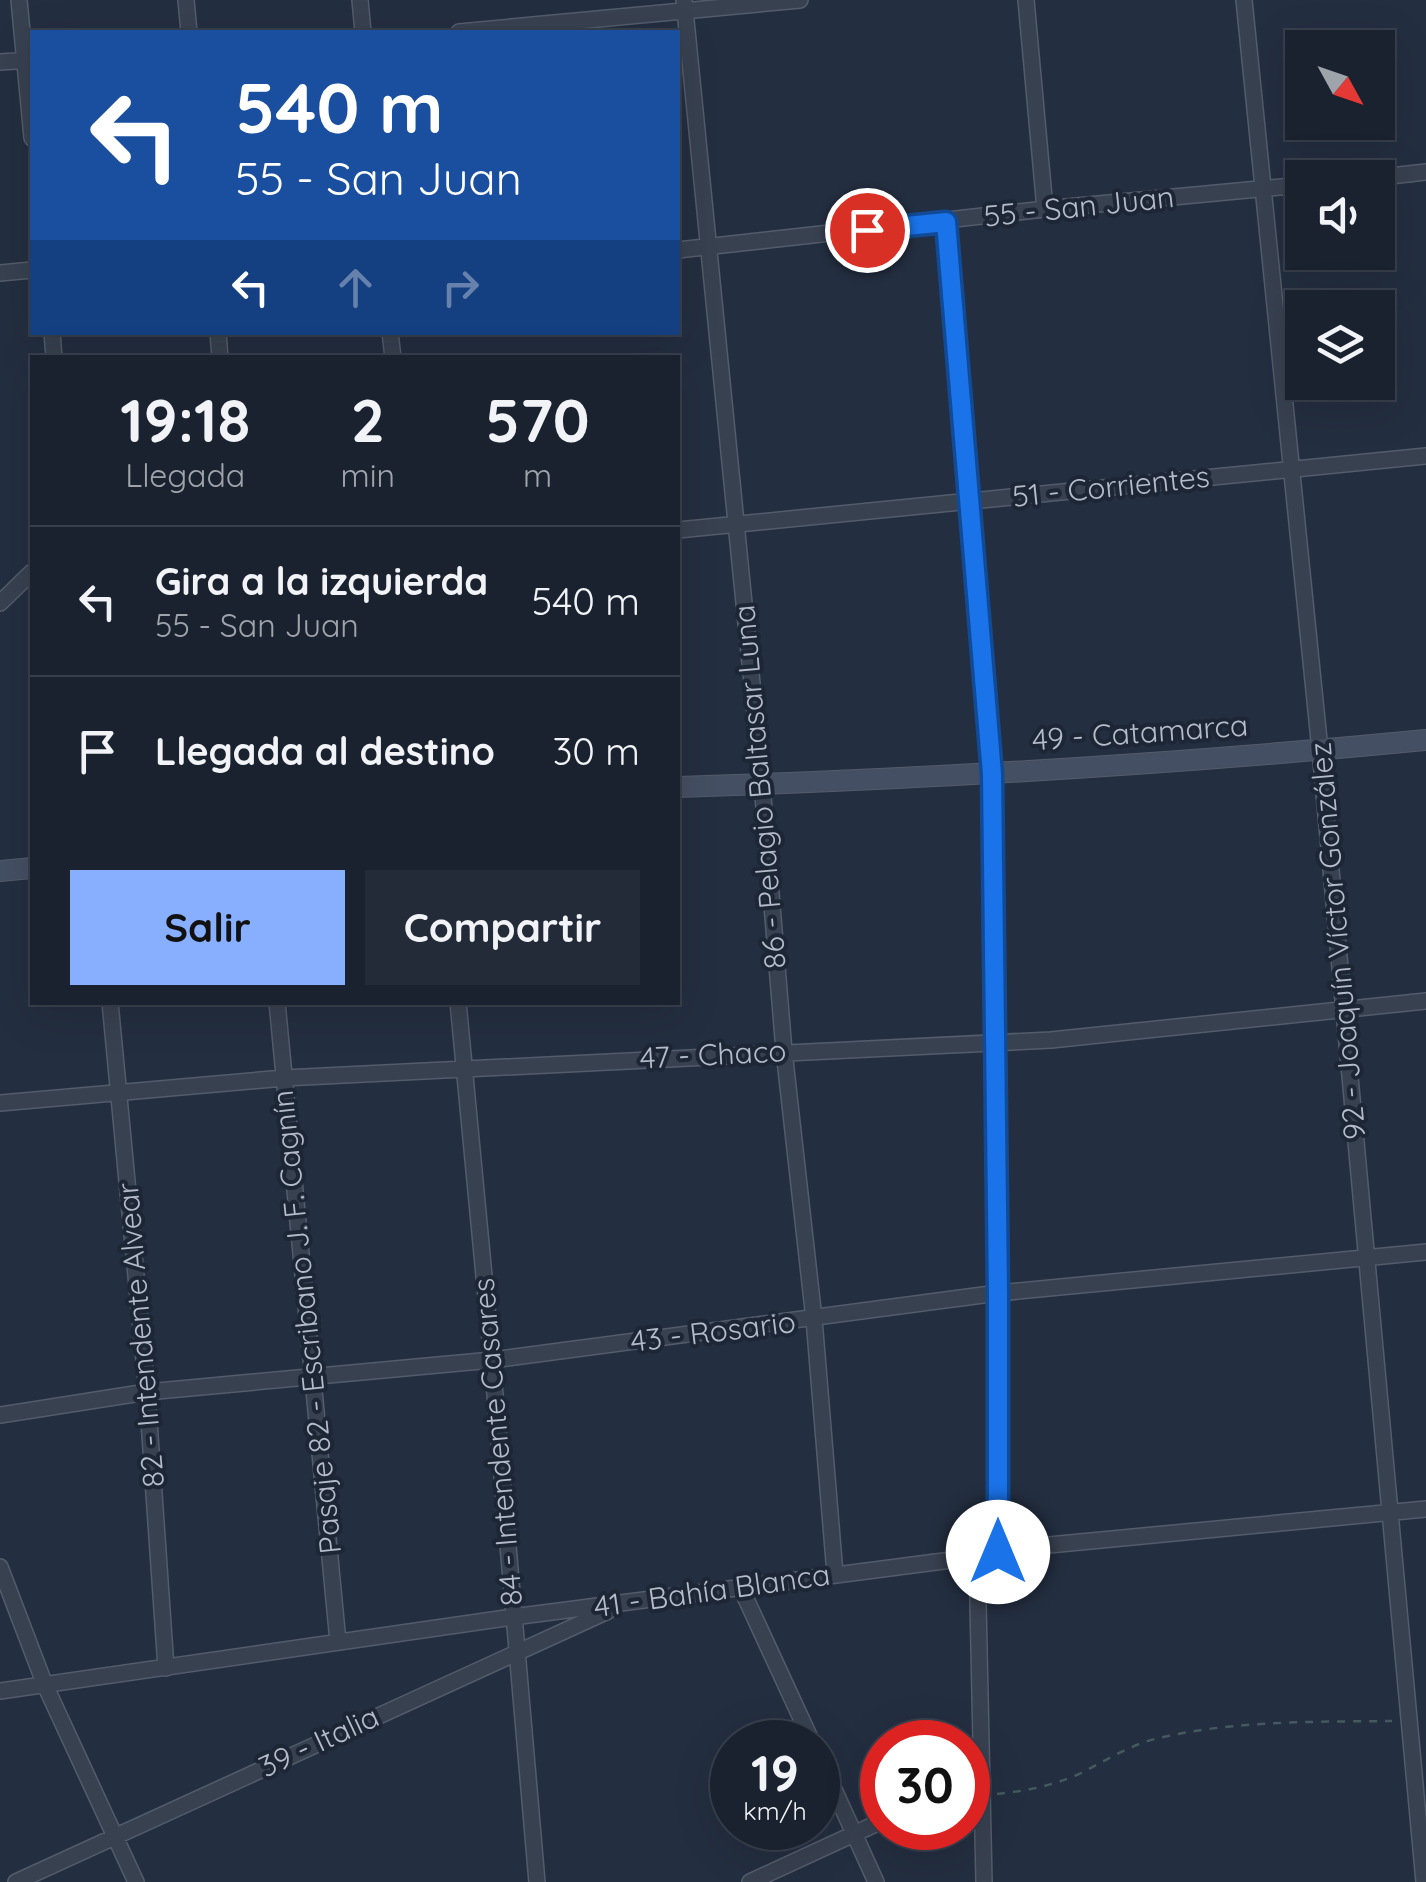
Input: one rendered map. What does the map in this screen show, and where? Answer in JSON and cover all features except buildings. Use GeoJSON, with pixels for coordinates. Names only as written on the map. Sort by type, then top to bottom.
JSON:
{"type":"FeatureCollection","features":[{"type":"Feature","properties":{"kind":"street"},"geometry":{"type":"LineString","coordinates":[[19,0],[30,99]]}},
{"type":"Feature","properties":{"kind":"street"},"geometry":{"type":"LineString","coordinates":[[186,0],[189,30]]}},
{"type":"Feature","properties":{"kind":"street"},"geometry":{"type":"LineString","coordinates":[[360,0],[362,30]]}},
{"type":"Feature","properties":{"kind":"street"},"geometry":{"type":"LineString","coordinates":[[477,30],[684,6],[800,0]]}},
{"type":"Feature","properties":{"kind":"street"},"geometry":{"type":"LineString","coordinates":[[1026,0],[1045,209]]}},
{"type":"Feature","properties":{"kind":"street","name":"92 - Joaquín Víctor González"},"geometry":{"type":"LineString","coordinates":[[1244,0],[1320,750],[1424,1882]]}},
{"type":"Feature","properties":{"kind":"street","name":"86 - Pelagio Baltasar Luna"},"geometry":{"type":"LineString","coordinates":[[684,6],[762,784],[784,1051],[814,1319],[835,1574]]}},
{"type":"Feature","properties":{"kind":"street"},"geometry":{"type":"LineString","coordinates":[[0,62],[28,60]]}},
{"type":"Feature","properties":{"kind":"street"},"geometry":{"type":"LineString","coordinates":[[1395,176],[1426,172]]}},
{"type":"Feature","properties":{"kind":"street","name":"55 - San Juan"},"geometry":{"type":"LineString","coordinates":[[680,250],[1285,186]]}},
{"type":"Feature","properties":{"kind":"street"},"geometry":{"type":"LineString","coordinates":[[946,222],[992,774],[998,1552]]}},
{"type":"Feature","properties":{"kind":"street"},"geometry":{"type":"LineString","coordinates":[[0,274],[30,270]]}},
{"type":"Feature","properties":{"kind":"street","name":"51 - Corrientes"},"geometry":{"type":"LineString","coordinates":[[680,530],[1426,456]]}},
{"type":"Feature","properties":{"kind":"street"},"geometry":{"type":"LineString","coordinates":[[0,603],[30,574]]}},
{"type":"Feature","properties":{"kind":"street","name":"49 - Catamarca"},"geometry":{"type":"LineString","coordinates":[[680,787],[992,774],[1426,740]]}},
{"type":"Feature","properties":{"kind":"street"},"geometry":{"type":"LineString","coordinates":[[0,871],[30,868]]}},
{"type":"Feature","properties":{"kind":"street","name":"47 - Chaco"},"geometry":{"type":"LineString","coordinates":[[0,1103],[284,1078],[1050,1040],[1426,1000]]}},
{"type":"Feature","properties":{"kind":"street","name":"82 - Intendente Alvear"},"geometry":{"type":"LineString","coordinates":[[110,1005],[147,1392],[166,1668]]}},
{"type":"Feature","properties":{"kind":"street","name":"Pasaje 82 - Escribano J. F. Cagnín"},"geometry":{"type":"LineString","coordinates":[[277,1005],[338,1642]]}},
{"type":"Feature","properties":{"kind":"street","name":"84 - Intendente Casares"},"geometry":{"type":"LineString","coordinates":[[458,1005],[537,1882]]}},
{"type":"Feature","properties":{"kind":"street","name":"43 - Rosario"},"geometry":{"type":"LineString","coordinates":[[0,1415],[147,1392],[492,1360],[998,1293],[1426,1252]]}},
{"type":"Feature","properties":{"kind":"street","name":"41 - Bahía Blanca"},"geometry":{"type":"LineString","coordinates":[[0,1690],[1028,1547],[1426,1509]]}},
{"type":"Feature","properties":{"kind":"street"},"geometry":{"type":"LineString","coordinates":[[975,1720],[977,1556]]}},
{"type":"Feature","properties":{"kind":"street"},"geometry":{"type":"LineString","coordinates":[[0,1567],[46,1685],[136,1882]]}},
{"type":"Feature","properties":{"kind":"street"},"geometry":{"type":"LineString","coordinates":[[741,1588],[802,1720]]}},
{"type":"Feature","properties":{"kind":"street","name":"39 - Italia"},"geometry":{"type":"LineString","coordinates":[[16,1882],[623,1604]]}},
{"type":"Feature","properties":{"kind":"street"},"geometry":{"type":"LineString","coordinates":[[1408,1721],[1426,1720]]}},
{"type":"Feature","properties":{"kind":"street"},"geometry":{"type":"LineString","coordinates":[[840,1803],[876,1882]]}},
{"type":"Feature","properties":{"kind":"street"},"geometry":{"type":"LineString","coordinates":[[750,1882],[860,1831]]}},
{"type":"Feature","properties":{"kind":"street"},"geometry":{"type":"LineString","coordinates":[[983,1850],[984,1882]]}},
{"type":"Feature","properties":{"kind":"path"},"geometry":{"type":"LineString","coordinates":[[990,1795],[1034,1790],[1152,1740],[1210,1729],[1270,1723],[1408,1721]]}},
{"type":"Feature","properties":{"kind":"route"},"geometry":{"type":"LineString","coordinates":[[867,230],[946,222],[992,774],[998,1552]]}}]}
